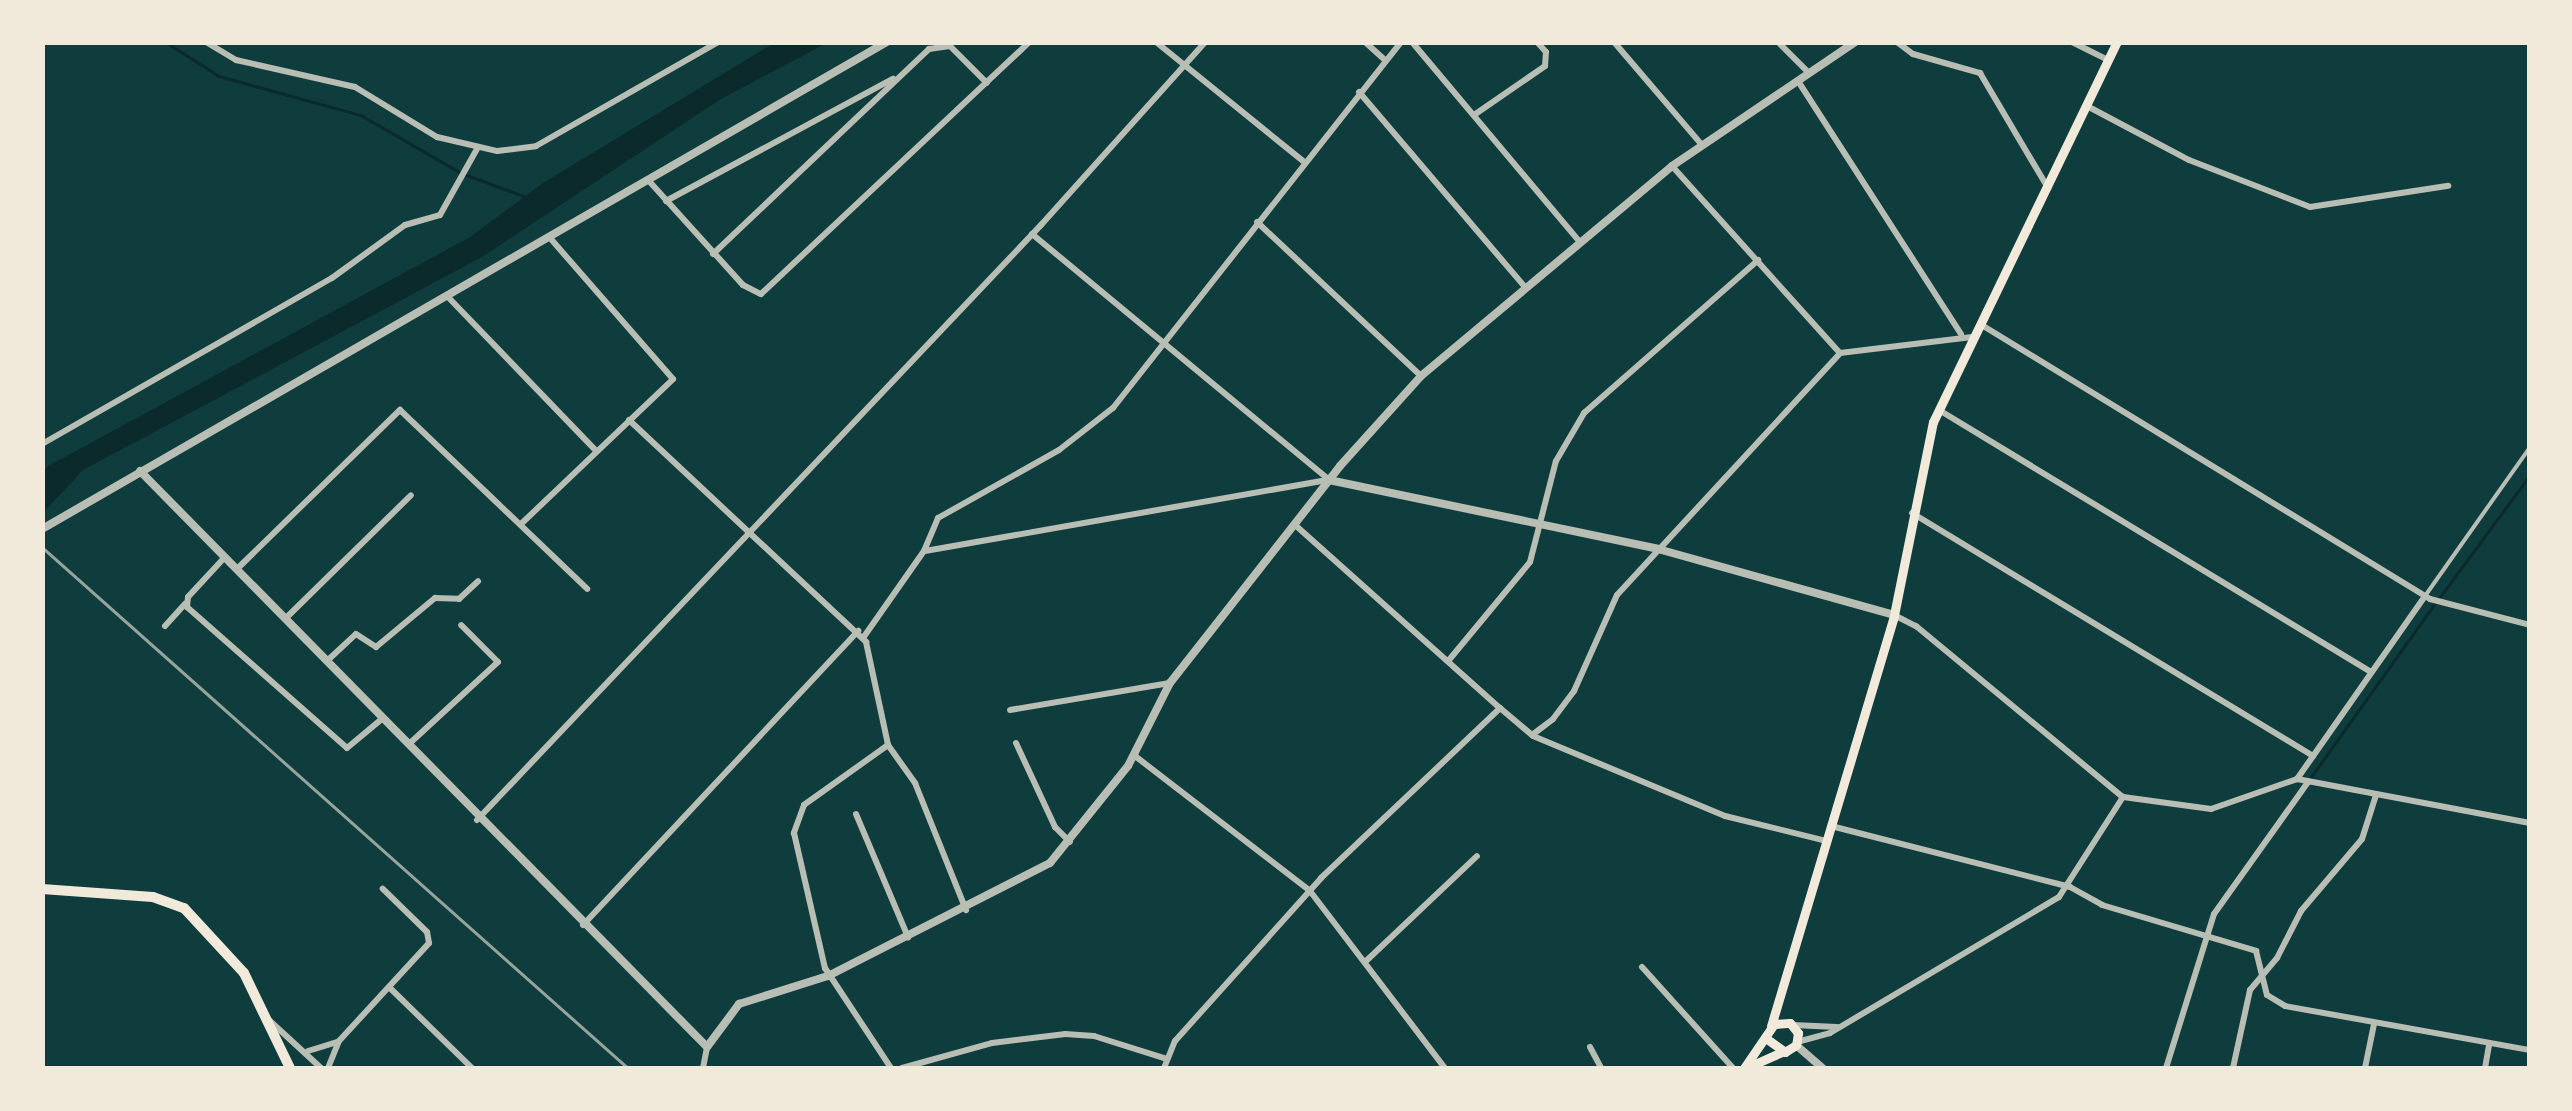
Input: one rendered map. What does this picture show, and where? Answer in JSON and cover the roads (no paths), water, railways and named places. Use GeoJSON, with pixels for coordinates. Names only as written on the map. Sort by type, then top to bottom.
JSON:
{"type":"FeatureCollection","features":[{"type":"Feature","properties":{"kind":"main road"},"geometry":{"type":"LineString","coordinates":[[1745,1068],[1767,1040],[1894,615],[1912,513],[1938,410],[2118,42]]}},
{"type":"Feature","properties":{"kind":"main road"},"geometry":{"type":"LineString","coordinates":[[42,890],[176,902],[244,973],[290,1068]]}},
{"type":"Feature","properties":{"kind":"main road"},"geometry":{"type":"LineString","coordinates":[[1745,1068],[1796,1043],[1782,994]]}},
{"type":"Feature","properties":{"kind":"main road"},"geometry":{"type":"LineString","coordinates":[[1771,1026],[1790,1024]]}},
{"type":"Feature","properties":{"kind":"main road"},"geometry":{"type":"LineString","coordinates":[[1767,1040],[1781,1052]]}},
{"type":"Feature","properties":{"kind":"street"},"geometry":{"type":"LineString","coordinates":[[206,42],[236,60],[355,87],[436,136],[478,146],[536,146],[718,42]]}},
{"type":"Feature","properties":{"kind":"street"},"geometry":{"type":"LineString","coordinates":[[42,529],[887,42]]}},
{"type":"Feature","properties":{"kind":"street"},"geometry":{"type":"LineString","coordinates":[[649,181],[752,293],[766,291],[1029,42]]}},
{"type":"Feature","properties":{"kind":"street"},"geometry":{"type":"LineString","coordinates":[[1156,42],[1304,162]]}},
{"type":"Feature","properties":{"kind":"street"},"geometry":{"type":"LineString","coordinates":[[476,820],[1032,234],[1205,42]]}},
{"type":"Feature","properties":{"kind":"street"},"geometry":{"type":"LineString","coordinates":[[1365,42],[1384,59]]}},
{"type":"Feature","properties":{"kind":"street"},"geometry":{"type":"LineString","coordinates":[[583,925],[861,634],[924,551],[946,511],[1098,423],[1401,42]]}},
{"type":"Feature","properties":{"kind":"street"},"geometry":{"type":"LineString","coordinates":[[1412,42],[1578,240]]}},
{"type":"Feature","properties":{"kind":"street"},"geometry":{"type":"LineString","coordinates":[[1474,115],[1545,66],[1546,52],[1537,42]]}},
{"type":"Feature","properties":{"kind":"street"},"geometry":{"type":"LineString","coordinates":[[1614,42],[1701,144]]}},
{"type":"Feature","properties":{"kind":"street"},"geometry":{"type":"LineString","coordinates":[[1778,42],[1810,74]]}},
{"type":"Feature","properties":{"kind":"street"},"geometry":{"type":"LineString","coordinates":[[703,1068],[706,1047],[739,1004],[828,976],[909,939],[1040,870],[1070,842],[1135,756],[1170,683],[1329,480],[1421,376],[1524,285],[1672,166],[1855,42]]}},
{"type":"Feature","properties":{"kind":"street"},"geometry":{"type":"LineString","coordinates":[[1897,42],[1913,54],[1980,73],[2048,188]]}},
{"type":"Feature","properties":{"kind":"street"},"geometry":{"type":"LineString","coordinates":[[2072,42],[2109,60]]}},
{"type":"Feature","properties":{"kind":"street"},"geometry":{"type":"LineString","coordinates":[[713,254],[929,49],[946,45],[986,83]]}},
{"type":"Feature","properties":{"kind":"street"},"geometry":{"type":"LineString","coordinates":[[666,200],[902,74]]}},
{"type":"Feature","properties":{"kind":"street"},"geometry":{"type":"LineString","coordinates":[[1798,81],[1961,334]]}},
{"type":"Feature","properties":{"kind":"street"},"geometry":{"type":"LineString","coordinates":[[1359,92],[1524,285]]}},
{"type":"Feature","properties":{"kind":"street"},"geometry":{"type":"LineString","coordinates":[[2087,106],[2190,160],[2310,207],[2448,186]]}},
{"type":"Feature","properties":{"kind":"street"},"geometry":{"type":"LineString","coordinates":[[42,444],[332,278],[405,226],[440,214],[478,146]]}},
{"type":"Feature","properties":{"kind":"street"},"geometry":{"type":"LineString","coordinates":[[1672,166],[1840,353]]}},
{"type":"Feature","properties":{"kind":"street"},"geometry":{"type":"LineString","coordinates":[[1257,222],[1421,376]]}},
{"type":"Feature","properties":{"kind":"street"},"geometry":{"type":"LineString","coordinates":[[1032,234],[1165,340],[1329,480]]}},
{"type":"Feature","properties":{"kind":"street"},"geometry":{"type":"LineString","coordinates":[[520,524],[667,388],[671,373],[551,239]]}},
{"type":"Feature","properties":{"kind":"street"},"geometry":{"type":"LineString","coordinates":[[1449,660],[1525,570],[1542,524],[1556,461],[1584,413],[1758,260]]}},
{"type":"Feature","properties":{"kind":"street"},"geometry":{"type":"LineString","coordinates":[[448,297],[597,451]]}},
{"type":"Feature","properties":{"kind":"street"},"geometry":{"type":"LineString","coordinates":[[1979,324],[2427,598],[2530,624]]}},
{"type":"Feature","properties":{"kind":"street"},"geometry":{"type":"LineString","coordinates":[[1532,735],[1567,703],[1610,604],[1840,353],[1961,334],[1972,337]]}},
{"type":"Feature","properties":{"kind":"street"},"geometry":{"type":"LineString","coordinates":[[236,568],[400,410],[586,589]]}},
{"type":"Feature","properties":{"kind":"street"},"geometry":{"type":"LineString","coordinates":[[1938,410],[2371,672]]}},
{"type":"Feature","properties":{"kind":"street"},"geometry":{"type":"LineString","coordinates":[[629,420],[861,634],[888,745],[915,783],[966,910]]}},
{"type":"Feature","properties":{"kind":"street"},"geometry":{"type":"LineString","coordinates":[[140,471],[384,717],[476,820],[706,1047]]}},
{"type":"Feature","properties":{"kind":"street"},"geometry":{"type":"LineString","coordinates":[[924,551],[1329,480],[1658,549],[1894,615],[1916,626],[2123,797],[2211,809],[2297,778],[2427,598]]}},
{"type":"Feature","properties":{"kind":"street"},"geometry":{"type":"LineString","coordinates":[[286,618],[410,495]]}},
{"type":"Feature","properties":{"kind":"street"},"geometry":{"type":"LineString","coordinates":[[1912,513],[2313,756]]}},
{"type":"Feature","properties":{"kind":"street"},"geometry":{"type":"LineString","coordinates":[[1294,524],[1532,735],[1725,816],[1827,841]]}},
{"type":"Feature","properties":{"kind":"street"},"geometry":{"type":"LineString","coordinates":[[165,626],[225,557]]}},
{"type":"Feature","properties":{"kind":"street"},"geometry":{"type":"LineString","coordinates":[[328,660],[356,634],[376,647],[435,598],[459,599],[478,582]]}},
{"type":"Feature","properties":{"kind":"street"},"geometry":{"type":"LineString","coordinates":[[185,604],[343,746],[356,746],[384,717]]}},
{"type":"Feature","properties":{"kind":"street"},"geometry":{"type":"LineString","coordinates":[[409,744],[498,662],[462,625]]}},
{"type":"Feature","properties":{"kind":"street"},"geometry":{"type":"LineString","coordinates":[[1010,710],[1170,683]]}},
{"type":"Feature","properties":{"kind":"street"},"geometry":{"type":"LineString","coordinates":[[1164,1068],[1175,1041],[1310,891],[1500,708]]}},
{"type":"Feature","properties":{"kind":"street"},"geometry":{"type":"LineString","coordinates":[[1016,743],[1055,828],[1070,842]]}},
{"type":"Feature","properties":{"kind":"street"},"geometry":{"type":"LineString","coordinates":[[888,745],[798,812],[796,844],[828,976],[891,1068]]}},
{"type":"Feature","properties":{"kind":"street"},"geometry":{"type":"LineString","coordinates":[[1135,756],[1310,891],[1445,1068]]}},
{"type":"Feature","properties":{"kind":"street"},"geometry":{"type":"LineString","coordinates":[[2297,778],[2530,823]]}},
{"type":"Feature","properties":{"kind":"street"},"geometry":{"type":"LineString","coordinates":[[2166,1068],[2220,903],[2308,782]]}},
{"type":"Feature","properties":{"kind":"street"},"geometry":{"type":"LineString","coordinates":[[2233,1068],[2245,1002],[2301,911],[2362,840],[2376,795]]}},
{"type":"Feature","properties":{"kind":"street"},"geometry":{"type":"LineString","coordinates":[[1822,1068],[1796,1043],[1838,1026],[2070,887],[2123,797]]}},
{"type":"Feature","properties":{"kind":"street"},"geometry":{"type":"LineString","coordinates":[[856,814],[909,939]]}},
{"type":"Feature","properties":{"kind":"street"},"geometry":{"type":"LineString","coordinates":[[1831,826],[2070,887],[2102,906],[2256,951],[2268,995],[2285,1006],[2530,1050]]}},
{"type":"Feature","properties":{"kind":"street"},"geometry":{"type":"LineString","coordinates":[[1365,962],[1477,856]]}},
{"type":"Feature","properties":{"kind":"street"},"geometry":{"type":"LineString","coordinates":[[261,1014],[324,1068],[340,1041],[429,943],[427,932],[383,889]]}},
{"type":"Feature","properties":{"kind":"street"},"geometry":{"type":"LineString","coordinates":[[1642,967],[1733,1068]]}},
{"type":"Feature","properties":{"kind":"street"},"geometry":{"type":"LineString","coordinates":[[390,988],[472,1068]]}},
{"type":"Feature","properties":{"kind":"street"},"geometry":{"type":"LineString","coordinates":[[1790,1024],[1838,1026]]}},
{"type":"Feature","properties":{"kind":"street"},"geometry":{"type":"LineString","coordinates":[[2366,1068],[2374,1024]]}},
{"type":"Feature","properties":{"kind":"street"},"geometry":{"type":"LineString","coordinates":[[902,1068],[992,1043],[1065,1034],[1094,1036],[1168,1059]]}},
{"type":"Feature","properties":{"kind":"street"},"geometry":{"type":"LineString","coordinates":[[308,1051],[340,1041]]}},
{"type":"Feature","properties":{"kind":"street"},"geometry":{"type":"LineString","coordinates":[[2485,1068],[2489,1045]]}},
{"type":"Feature","properties":{"kind":"street"},"geometry":{"type":"LineString","coordinates":[[1590,1047],[1601,1068]]}},
{"type":"Feature","properties":{"kind":"lane"},"geometry":{"type":"LineString","coordinates":[[2427,598],[2530,447]]}},
{"type":"Feature","properties":{"kind":"water"},"geometry":{"type":"Polygon","coordinates":[[[774,43],[827,43],[721,99],[482,257],[83,470],[43,513],[43,471],[48,466],[470,237],[543,183],[774,43]]]}},
{"type":"Feature","properties":{"kind":"waterway"},"geometry":{"type":"LineString","coordinates":[[166,42],[219,76],[361,115],[461,173],[524,196]]}},
{"type":"Feature","properties":{"kind":"waterway"},"geometry":{"type":"LineString","coordinates":[[2440,597],[2530,475]]}},
{"type":"Feature","properties":{"kind":"waterway"},"geometry":{"type":"LineString","coordinates":[[2311,777],[2435,603]]}},
{"type":"Feature","properties":{"kind":"railway"},"geometry":{"type":"LineString","coordinates":[[42,547],[628,1068]]}}]}
